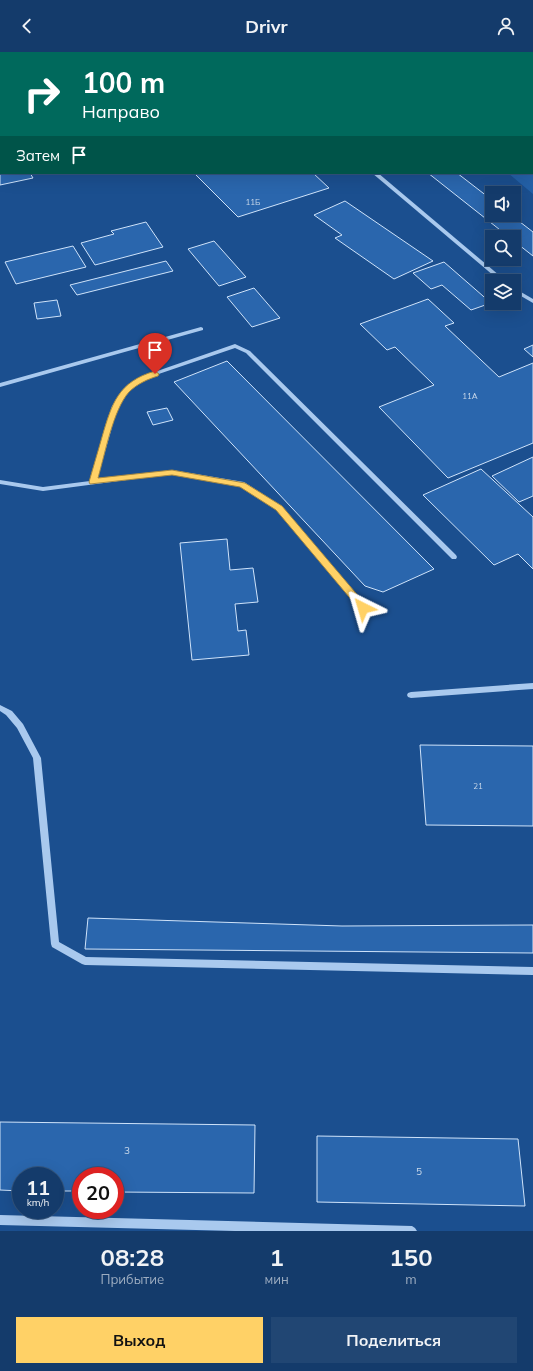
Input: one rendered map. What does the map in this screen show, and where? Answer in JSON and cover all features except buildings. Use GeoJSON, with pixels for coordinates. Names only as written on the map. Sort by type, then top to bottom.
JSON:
{"type":"FeatureCollection","features":[{"type":"Feature","properties":{"kind":"street"},"geometry":{"type":"LineString","coordinates":[[376,174],[495,274]]}},
{"type":"Feature","properties":{"kind":"street"},"geometry":{"type":"LineString","coordinates":[[521,294],[533,302]]}},
{"type":"Feature","properties":{"kind":"street"},"geometry":{"type":"LineString","coordinates":[[0,385],[201,329]]}},
{"type":"Feature","properties":{"kind":"street"},"geometry":{"type":"LineString","coordinates":[[93,482],[115,406],[127,390],[142,378],[235,346],[248,352],[454,558]]}},
{"type":"Feature","properties":{"kind":"street"},"geometry":{"type":"LineString","coordinates":[[0,482],[43,489],[172,472],[242,484],[279,508],[363,608]]}},
{"type":"Feature","properties":{"kind":"street"},"geometry":{"type":"LineString","coordinates":[[411,695],[533,686]]}},
{"type":"Feature","properties":{"kind":"street"},"geometry":{"type":"LineString","coordinates":[[0,708],[9,713],[20,726],[37,758],[55,944],[85,961],[533,971]]}},
{"type":"Feature","properties":{"kind":"street"},"geometry":{"type":"LineString","coordinates":[[0,1220],[412,1231]]}},
{"type":"Feature","properties":{"kind":"shaded area"},"geometry":{"type":"Polygon","coordinates":[[[509,174],[533,174],[533,194],[509,174]]]}},
{"type":"Feature","properties":{"kind":"route"},"geometry":{"type":"LineString","coordinates":[[155,374],[142,378],[127,390],[115,406],[93,482],[172,472],[242,484],[279,508],[363,608]]}}]}
